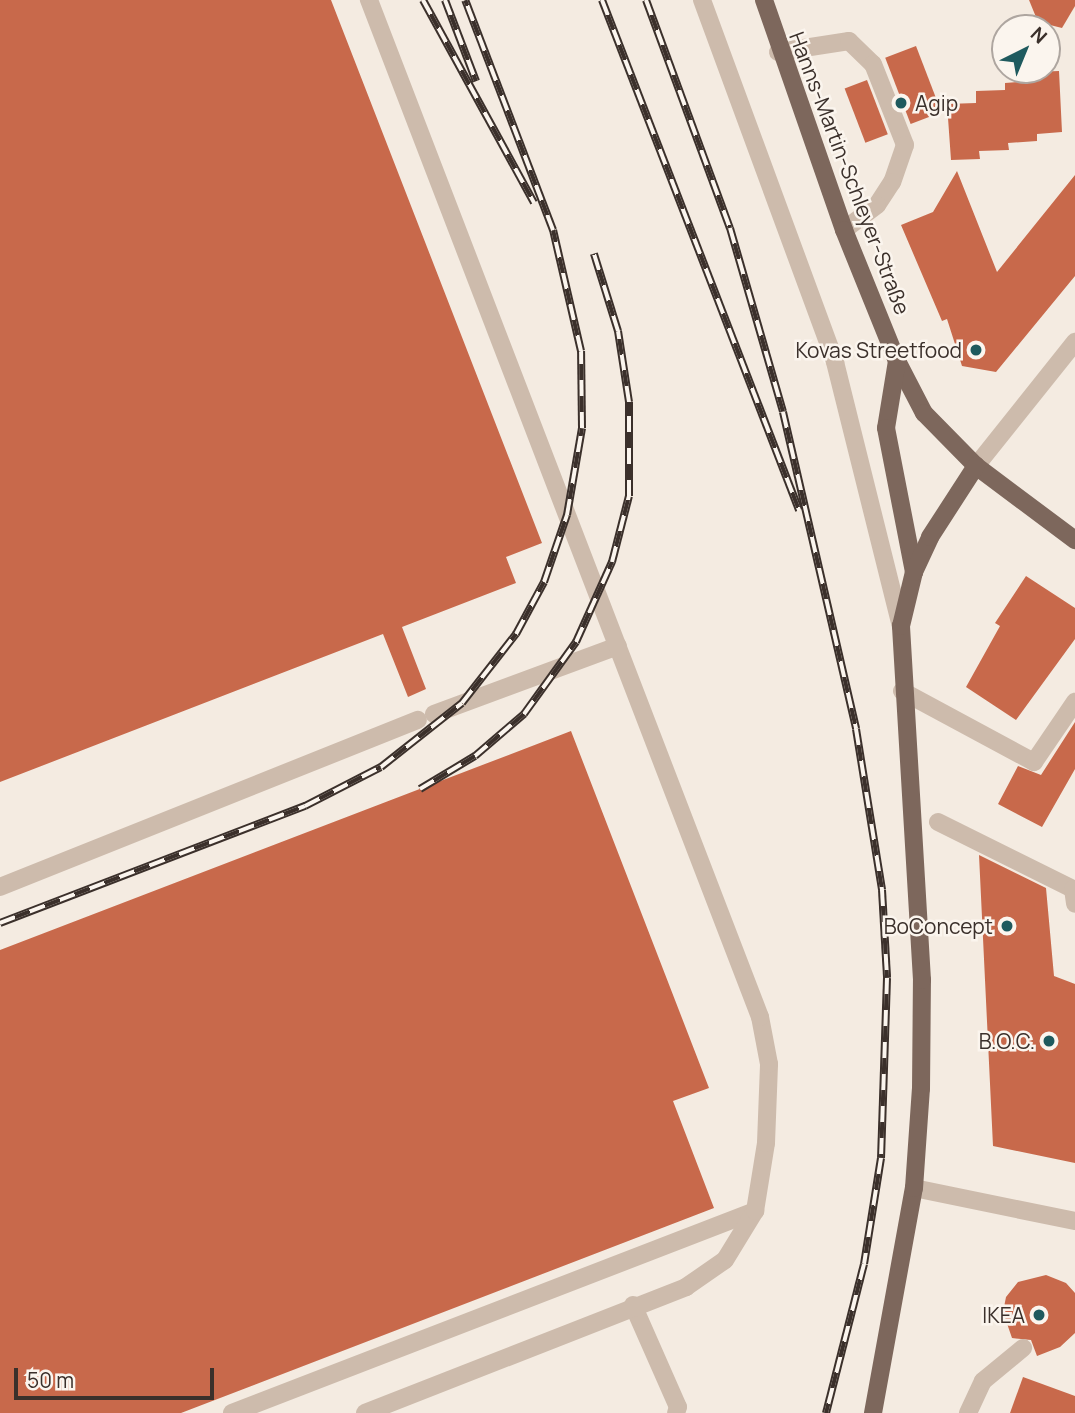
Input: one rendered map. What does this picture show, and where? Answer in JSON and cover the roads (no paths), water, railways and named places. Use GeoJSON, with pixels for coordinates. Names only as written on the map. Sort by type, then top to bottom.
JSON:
{"type":"FeatureCollection","features":[{"type":"Feature","properties":{"kind":"main road","name":"Hanns-Martin-Schleyer-Straße"},"geometry":{"type":"LineString","coordinates":[[764,0],[778,52],[844,230],[897,361],[928,419],[976,466],[1075,540]]}},
{"type":"Feature","properties":{"kind":"main road"},"geometry":{"type":"LineString","coordinates":[[897,361],[886,428],[914,572]]}},
{"type":"Feature","properties":{"kind":"main road"},"geometry":{"type":"LineString","coordinates":[[873,1413],[914,1188],[922,979],[902,691],[901,626],[914,572],[940,516],[976,466]]}},
{"type":"Feature","properties":{"kind":"street"},"geometry":{"type":"LineString","coordinates":[[365,1413],[633,1305],[686,1287],[725,1260],[755,1211],[766,1143],[769,1064],[760,1017],[369,0]]}},
{"type":"Feature","properties":{"kind":"street"},"geometry":{"type":"LineString","coordinates":[[702,0],[835,362],[901,626]]}},
{"type":"Feature","properties":{"kind":"street"},"geometry":{"type":"LineString","coordinates":[[778,52],[849,41],[873,64],[905,145],[892,182],[877,205],[844,230]]}},
{"type":"Feature","properties":{"kind":"street"},"geometry":{"type":"LineString","coordinates":[[976,466],[1075,342]]}},
{"type":"Feature","properties":{"kind":"street"},"geometry":{"type":"LineString","coordinates":[[0,887],[426,717],[618,646]]}},
{"type":"Feature","properties":{"kind":"street"},"geometry":{"type":"LineString","coordinates":[[902,691],[1034,762],[1075,702]]}},
{"type":"Feature","properties":{"kind":"street"},"geometry":{"type":"LineString","coordinates":[[939,822],[1073,889],[1075,904]]}},
{"type":"Feature","properties":{"kind":"street"},"geometry":{"type":"LineString","coordinates":[[914,1188],[1075,1221]]}},
{"type":"Feature","properties":{"kind":"street"},"geometry":{"type":"LineString","coordinates":[[232,1413],[755,1211]]}},
{"type":"Feature","properties":{"kind":"street"},"geometry":{"type":"LineString","coordinates":[[633,1305],[678,1407],[676,1413]]}},
{"type":"Feature","properties":{"kind":"street"},"geometry":{"type":"LineString","coordinates":[[968,1413],[983,1381],[1023,1348]]}},
{"type":"Feature","properties":{"kind":"railway"},"geometry":{"type":"LineString","coordinates":[[423,0],[534,203]]}},
{"type":"Feature","properties":{"kind":"railway"},"geometry":{"type":"LineString","coordinates":[[445,0],[476,81]]}},
{"type":"Feature","properties":{"kind":"railway"},"geometry":{"type":"LineString","coordinates":[[0,923],[305,806],[381,767],[462,703],[516,634],[544,582],[567,515],[582,428],[581,351],[553,230],[465,0]]}},
{"type":"Feature","properties":{"kind":"railway"},"geometry":{"type":"LineString","coordinates":[[602,0],[799,510]]}},
{"type":"Feature","properties":{"kind":"railway"},"geometry":{"type":"LineString","coordinates":[[646,0],[730,228],[783,412],[856,729],[882,890],[887,978],[881,1158],[864,1264],[826,1413]]}},
{"type":"Feature","properties":{"kind":"railway"},"geometry":{"type":"LineString","coordinates":[[420,789],[475,756],[524,714],[576,642],[612,562],[629,496],[629,402],[618,331],[594,254]]}},
{"type":"Feature","properties":{"kind":"place","name":"Agip"},"geometry":{"type":"Point","coordinates":[901,103]}},
{"type":"Feature","properties":{"kind":"place","name":"Kovas Streetfood"},"geometry":{"type":"Point","coordinates":[976,350]}},
{"type":"Feature","properties":{"kind":"place","name":"BoConcept"},"geometry":{"type":"Point","coordinates":[1007,926]}},
{"type":"Feature","properties":{"kind":"place","name":"B.O.C."},"geometry":{"type":"Point","coordinates":[1049,1041]}},
{"type":"Feature","properties":{"kind":"place","name":"IKEA"},"geometry":{"type":"Point","coordinates":[1039,1315]}}]}
